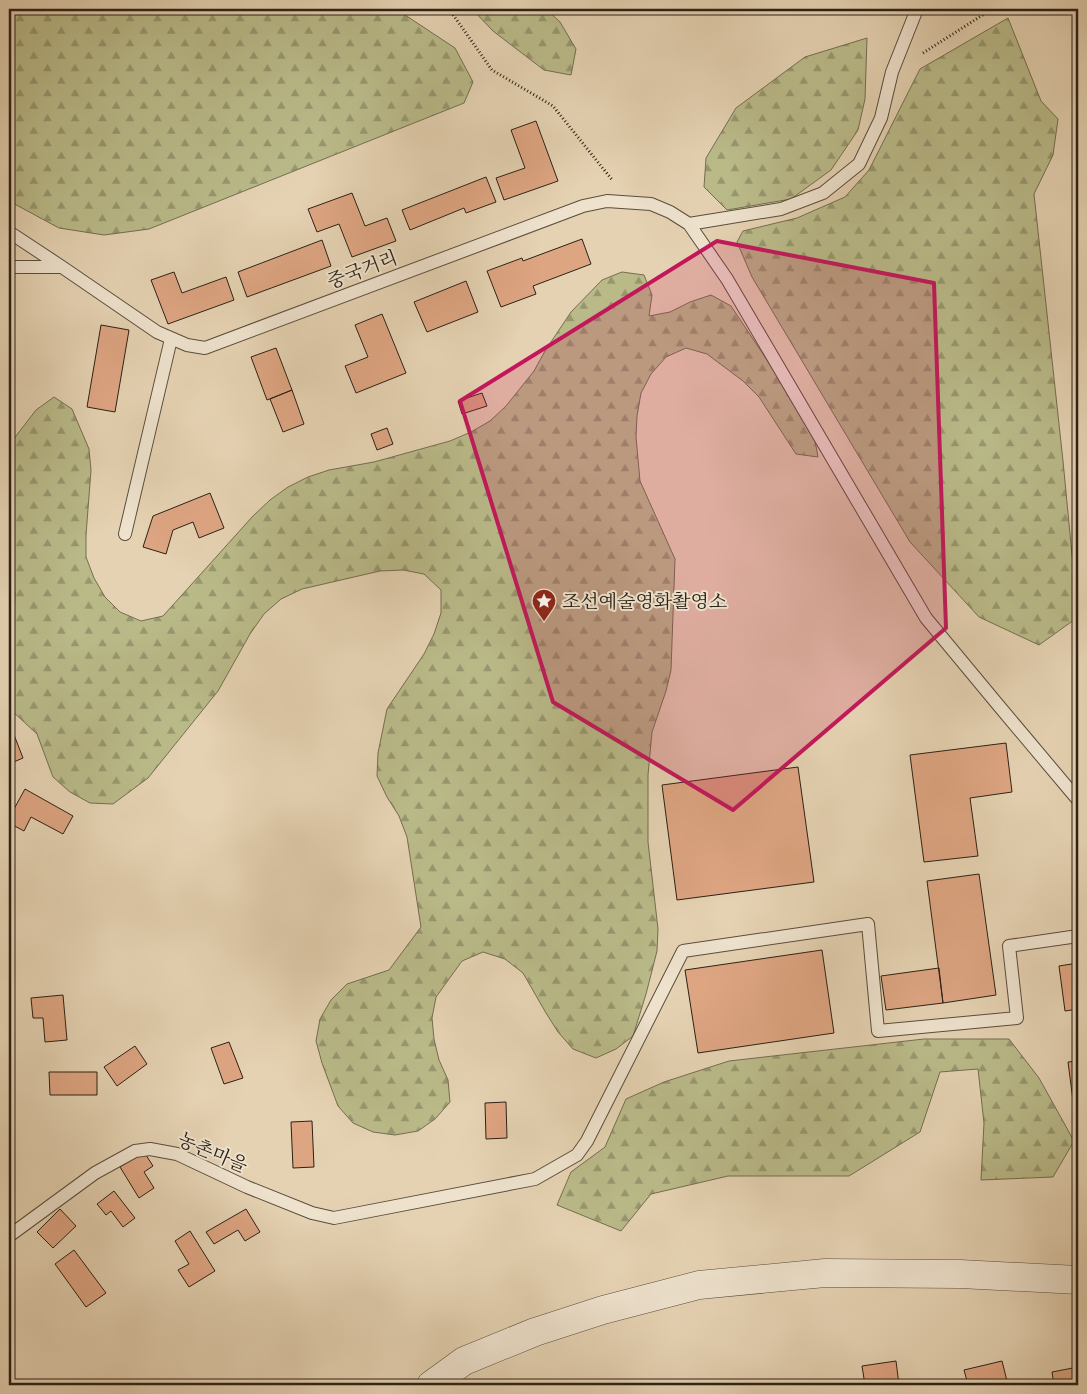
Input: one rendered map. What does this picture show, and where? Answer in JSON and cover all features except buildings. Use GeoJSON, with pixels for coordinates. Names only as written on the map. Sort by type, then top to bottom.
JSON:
{"type":"FeatureCollection","features":[{"type":"Feature","properties":{"kind":"street"},"geometry":{"type":"LineString","coordinates":[[431,1385],[464,1361],[535,1332],[603,1310],[699,1285],[825,1273],[960,1274],[1078,1280]]}},
{"type":"Feature","properties":{"kind":"lane"},"geometry":{"type":"LineString","coordinates":[[917,9],[892,72],[881,118],[859,164],[823,193],[781,209],[689,224],[727,279],[926,618],[1078,800]]}},
{"type":"Feature","properties":{"kind":"lane","name":"중국거리"},"geometry":{"type":"LineString","coordinates":[[9,232],[156,332],[171,339],[205,348],[583,206],[607,201],[651,204],[670,212],[689,224]]}},
{"type":"Feature","properties":{"kind":"lane"},"geometry":{"type":"LineString","coordinates":[[9,267],[62,267]]}},
{"type":"Feature","properties":{"kind":"lane"},"geometry":{"type":"LineString","coordinates":[[124,534],[171,339]]}},
{"type":"Feature","properties":{"kind":"lane","name":"농촌마을"},"geometry":{"type":"LineString","coordinates":[[9,1236],[96,1173],[135,1151],[150,1149],[177,1154],[256,1191],[312,1213],[334,1218],[535,1179],[577,1155],[587,1141],[683,951],[868,924],[878,1031],[1017,1018],[1009,946],[1078,936]]}},
{"type":"Feature","properties":{"kind":"path"},"geometry":{"type":"LineString","coordinates":[[449,9],[492,70],[553,106],[630,203]]}},
{"type":"Feature","properties":{"kind":"path"},"geometry":{"type":"LineString","coordinates":[[892,72],[992,9]]}},
{"type":"Feature","properties":{"kind":"path"},"geometry":{"type":"LineString","coordinates":[[1078,173],[1078,186]]}},
{"type":"Feature","properties":{"kind":"highlighted area"},"geometry":{"type":"Polygon","coordinates":[[[717,241],[934,283],[946,628],[733,810],[553,702],[460,401],[717,241]]]}},
{"type":"Feature","properties":{"kind":"green space"},"geometry":{"type":"Polygon","coordinates":[[[9,9],[396,9],[455,48],[473,82],[464,103],[149,229],[104,235],[59,228],[9,201],[9,9]]]}},
{"type":"Feature","properties":{"kind":"green space"},"geometry":{"type":"Polygon","coordinates":[[[472,9],[546,9],[560,22],[576,49],[571,75],[544,70],[493,31],[472,9]]]}},
{"type":"Feature","properties":{"kind":"green space"},"geometry":{"type":"Polygon","coordinates":[[[1008,18],[1041,101],[1058,119],[1053,155],[1034,194],[1078,617],[1039,645],[979,617],[910,542],[752,277],[737,242],[743,231],[797,218],[845,197],[869,170],[920,69],[1008,18]]]}},
{"type":"Feature","properties":{"kind":"green space"},"geometry":{"type":"Polygon","coordinates":[[[867,38],[865,99],[858,130],[831,170],[791,199],[727,210],[704,187],[706,158],[736,108],[805,57],[867,38]]]}},
{"type":"Feature","properties":{"kind":"green space"},"geometry":{"type":"Polygon","coordinates":[[[622,272],[644,275],[652,295],[649,316],[670,312],[690,302],[711,295],[731,306],[814,435],[818,457],[796,454],[759,397],[743,381],[707,354],[686,348],[666,357],[651,374],[641,393],[637,416],[636,437],[640,481],[675,559],[671,670],[652,732],[648,775],[648,842],[658,929],[657,951],[633,1036],[616,1049],[596,1058],[573,1049],[558,1032],[523,973],[505,959],[483,952],[462,961],[436,997],[432,1018],[434,1039],[439,1060],[448,1080],[450,1102],[435,1119],[418,1131],[395,1135],[373,1132],[353,1123],[338,1106],[316,1041],[320,1019],[331,1000],[347,984],[389,970],[421,927],[407,837],[399,816],[377,776],[378,753],[387,709],[424,654],[434,634],[441,613],[441,590],[424,574],[403,570],[380,571],[302,589],[281,599],[264,614],[250,634],[218,691],[148,778],[113,804],[90,803],[70,792],[53,777],[37,734],[9,708],[9,634],[14,616],[15,593],[9,580],[9,445],[36,410],[54,397],[72,409],[89,449],[91,470],[86,557],[94,578],[105,597],[120,612],[141,621],[163,616],[253,516],[288,487],[308,477],[329,470],[374,462],[450,441],[490,421],[506,406],[534,371],[571,312],[602,280],[622,272]]]}},
{"type":"Feature","properties":{"kind":"green space"},"geometry":{"type":"Polygon","coordinates":[[[924,1039],[1009,1039],[1039,1078],[1074,1141],[1053,1177],[981,1180],[984,1123],[978,1069],[940,1072],[920,1132],[849,1176],[728,1176],[651,1194],[621,1231],[557,1205],[571,1172],[605,1147],[626,1099],[664,1082],[729,1061],[924,1039]]]}},
{"type":"Feature","properties":{"kind":"place","name":"조선예술영화촬영소"},"geometry":{"type":"Point","coordinates":[544,622]}}]}
